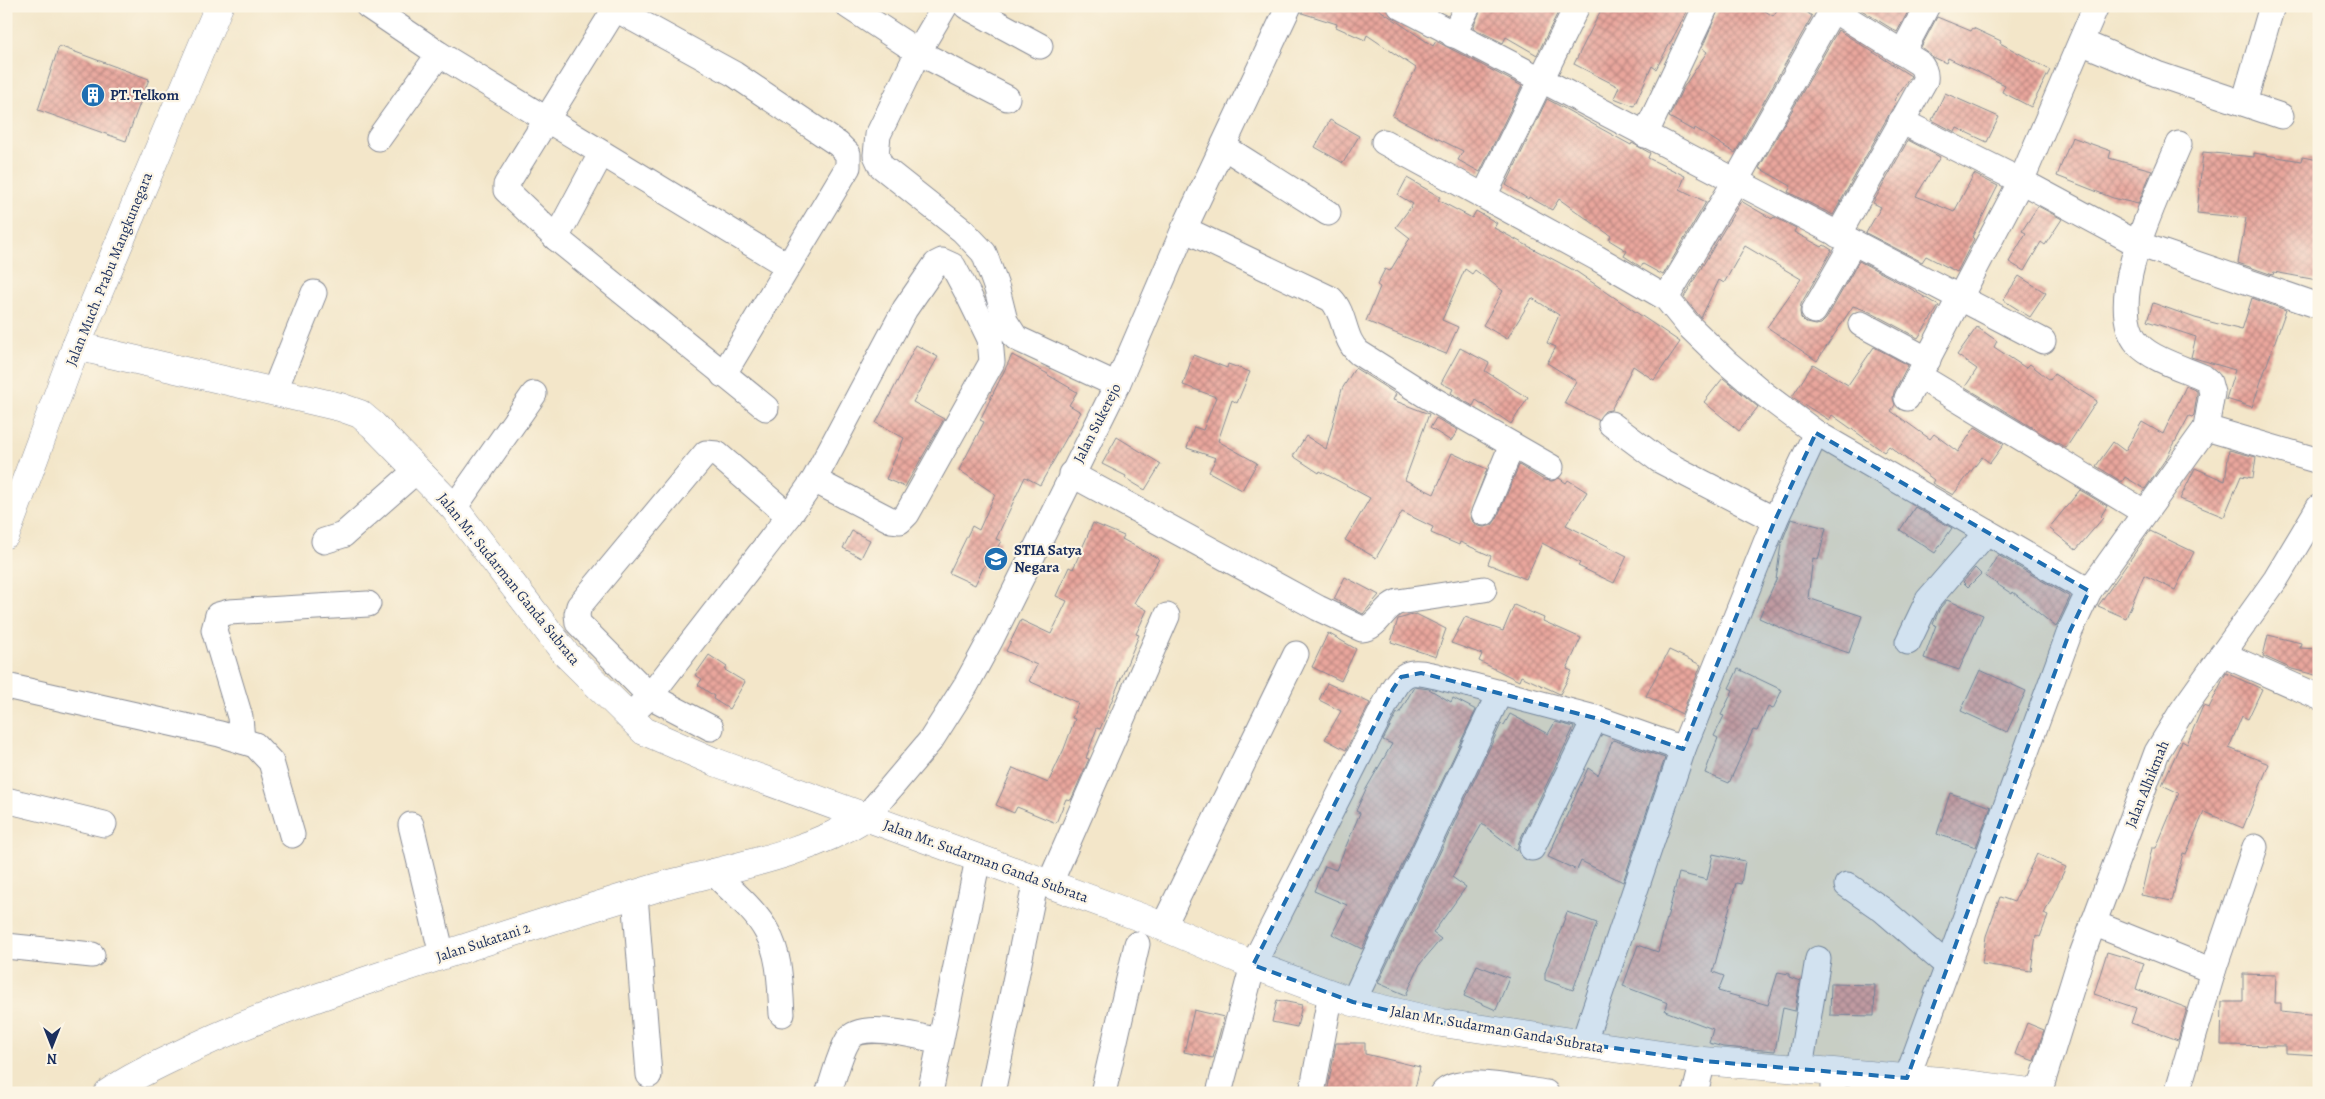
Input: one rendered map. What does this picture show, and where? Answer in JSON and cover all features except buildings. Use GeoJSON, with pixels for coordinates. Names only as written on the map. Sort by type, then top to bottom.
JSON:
{"type":"FeatureCollection","features":[{"type":"Feature","properties":{"kind":"street","name":"Jalan Much. Prabu Mangkunegara"},"geometry":{"type":"LineString","coordinates":[[6,534],[76,346],[219,6]]}},
{"type":"Feature","properties":{"kind":"street"},"geometry":{"type":"LineString","coordinates":[[369,6],[439,54],[788,266]]}},
{"type":"Feature","properties":{"kind":"street"},"geometry":{"type":"LineString","coordinates":[[848,6],[918,52],[1007,98]]}},
{"type":"Feature","properties":{"kind":"street"},"geometry":{"type":"LineString","coordinates":[[945,6],[918,52],[878,135],[875,148],[878,161],[910,190],[963,231],[980,248],[988,263],[1005,321],[1016,338],[1117,385]]}},
{"type":"Feature","properties":{"kind":"street"},"geometry":{"type":"LineString","coordinates":[[966,6],[1040,46]]}},
{"type":"Feature","properties":{"kind":"street","name":"Jalan Sukerejo"},"geometry":{"type":"LineString","coordinates":[[866,817],[931,740],[958,699],[1017,587],[1071,474],[1117,385],[1184,229],[1290,6]]}},
{"type":"Feature","properties":{"kind":"street"},"geometry":{"type":"LineString","coordinates":[[1400,6],[2043,342]]}},
{"type":"Feature","properties":{"kind":"street"},"geometry":{"type":"LineString","coordinates":[[1454,35],[1468,6]]}},
{"type":"Feature","properties":{"kind":"street"},"geometry":{"type":"LineString","coordinates":[[1484,196],[1542,81],[1577,6]]}},
{"type":"Feature","properties":{"kind":"street"},"geometry":{"type":"LineString","coordinates":[[1645,135],[1706,6]]}},
{"type":"Feature","properties":{"kind":"street"},"geometry":{"type":"LineString","coordinates":[[1902,53],[1926,6]]}},
{"type":"Feature","properties":{"kind":"street"},"geometry":{"type":"LineString","coordinates":[[1907,398],[2021,181],[2096,6]]}},
{"type":"Feature","properties":{"kind":"street"},"geometry":{"type":"LineString","coordinates":[[2244,103],[2272,6]]}},
{"type":"Feature","properties":{"kind":"street"},"geometry":{"type":"LineString","coordinates":[[723,375],[848,167],[848,154],[838,144],[734,74],[612,8],[506,185],[506,190],[556,238],[723,375],[766,408]]}},
{"type":"Feature","properties":{"kind":"street"},"geometry":{"type":"LineString","coordinates":[[1666,298],[1735,182],[1830,8],[1922,66],[1926,76],[1901,121],[1845,239],[1814,311]]}},
{"type":"Feature","properties":{"kind":"street"},"geometry":{"type":"LineString","coordinates":[[2081,42],[2157,74],[2282,116]]}},
{"type":"Feature","properties":{"kind":"street"},"geometry":{"type":"LineString","coordinates":[[379,138],[439,54]]}},
{"type":"Feature","properties":{"kind":"street"},"geometry":{"type":"LineString","coordinates":[[1901,121],[2021,181],[2138,244],[2319,306]]}},
{"type":"Feature","properties":{"kind":"street"},"geometry":{"type":"LineString","coordinates":[[1384,142],[1666,298],[1689,326],[1719,356],[1764,394],[1816,433],[2089,591]]}},
{"type":"Feature","properties":{"kind":"street"},"geometry":{"type":"LineString","coordinates":[[1907,1078],[2066,640],[2089,591],[2206,428],[2212,393],[2208,382],[2203,377],[2150,353],[2139,346],[2129,327],[2127,289],[2138,244],[2179,144]]}},
{"type":"Feature","properties":{"kind":"street"},"geometry":{"type":"LineString","coordinates":[[1224,147],[1328,213]]}},
{"type":"Feature","properties":{"kind":"street"},"geometry":{"type":"LineString","coordinates":[[556,238],[602,154]]}},
{"type":"Feature","properties":{"kind":"street"},"geometry":{"type":"LineString","coordinates":[[1184,229],[1331,299],[1341,312],[1352,347],[1359,353],[1427,396],[1551,466]]}},
{"type":"Feature","properties":{"kind":"street"},"geometry":{"type":"LineString","coordinates":[[628,717],[650,696],[789,516],[814,480],[905,309],[936,264],[942,261],[949,263],[962,281],[990,339],[992,362],[907,514],[900,521],[891,520],[814,480]]}},
{"type":"Feature","properties":{"kind":"street"},"geometry":{"type":"LineString","coordinates":[[274,392],[314,293]]}},
{"type":"Feature","properties":{"kind":"street"},"geometry":{"type":"LineString","coordinates":[[1860,324],[1923,368],[2144,512]]}},
{"type":"Feature","properties":{"kind":"street","name":"Jalan Mr. Sudarman Ganda Subrata"},"geometry":{"type":"LineString","coordinates":[[76,346],[340,407],[360,414],[454,508],[565,653],[628,717],[644,731],[715,762],[1164,927],[1253,965],[1342,998],[1442,1023],[1703,1061],[1800,1068],[1833,1082],[1907,1078],[1940,1087],[2038,1093]]}},
{"type":"Feature","properties":{"kind":"street"},"geometry":{"type":"LineString","coordinates":[[454,508],[534,394]]}},
{"type":"Feature","properties":{"kind":"street"},"geometry":{"type":"LineString","coordinates":[[1611,424],[1659,460],[1775,520]]}},
{"type":"Feature","properties":{"kind":"street"},"geometry":{"type":"LineString","coordinates":[[2206,428],[2319,460]]}},
{"type":"Feature","properties":{"kind":"street"},"geometry":{"type":"LineString","coordinates":[[1583,1044],[1683,749],[1775,520],[1816,433]]}},
{"type":"Feature","properties":{"kind":"street"},"geometry":{"type":"LineString","coordinates":[[1484,513],[1512,445]]}},
{"type":"Feature","properties":{"kind":"street"},"geometry":{"type":"LineString","coordinates":[[711,728],[650,696],[578,623],[577,614],[579,606],[706,453],[717,454],[789,516]]}},
{"type":"Feature","properties":{"kind":"street"},"geometry":{"type":"LineString","coordinates":[[324,542],[348,531],[417,470]]}},
{"type":"Feature","properties":{"kind":"street"},"geometry":{"type":"LineString","coordinates":[[1071,474],[1318,608],[1362,629],[1369,628],[1390,607],[1398,602],[1484,589]]}},
{"type":"Feature","properties":{"kind":"street","name":"Jalan Alhikmah"},"geometry":{"type":"LineString","coordinates":[[2038,1093],[2093,923],[2157,752],[2182,711],[2276,579],[2319,507]]}},
{"type":"Feature","properties":{"kind":"street"},"geometry":{"type":"LineString","coordinates":[[1908,642],[1928,600],[1987,532]]}},
{"type":"Feature","properties":{"kind":"street"},"geometry":{"type":"LineString","coordinates":[[242,742],[240,717],[214,630],[218,615],[229,612],[368,604]]}},
{"type":"Feature","properties":{"kind":"street"},"geometry":{"type":"LineString","coordinates":[[992,1093],[1042,882],[1167,616]]}},
{"type":"Feature","properties":{"kind":"street"},"geometry":{"type":"LineString","coordinates":[[1164,927],[1296,654]]}},
{"type":"Feature","properties":{"kind":"street"},"geometry":{"type":"LineString","coordinates":[[2222,654],[2319,697]]}},
{"type":"Feature","properties":{"kind":"street"},"geometry":{"type":"LineString","coordinates":[[1219,1093],[1253,965],[1401,676],[1421,673],[1595,718],[1683,749]]}},
{"type":"Feature","properties":{"kind":"street"},"geometry":{"type":"LineString","coordinates":[[6,686],[220,734],[255,745],[271,762],[292,835]]}},
{"type":"Feature","properties":{"kind":"street"},"geometry":{"type":"LineString","coordinates":[[1312,1093],[1342,998],[1499,694]]}},
{"type":"Feature","properties":{"kind":"street"},"geometry":{"type":"LineString","coordinates":[[1532,848],[1595,718]]}},
{"type":"Feature","properties":{"kind":"street"},"geometry":{"type":"LineString","coordinates":[[6,800],[104,824]]}},
{"type":"Feature","properties":{"kind":"street","name":"Jalan Sukatani 2"},"geometry":{"type":"LineString","coordinates":[[108,1093],[129,1079],[178,1055],[282,1008],[562,916],[713,872],[800,850],[832,836],[866,817]]}},
{"type":"Feature","properties":{"kind":"street"},"geometry":{"type":"LineString","coordinates":[[411,825],[442,955]]}},
{"type":"Feature","properties":{"kind":"street"},"geometry":{"type":"LineString","coordinates":[[2177,1093],[2213,971],[2255,847]]}},
{"type":"Feature","properties":{"kind":"street"},"geometry":{"type":"LineString","coordinates":[[930,1093],[978,859]]}},
{"type":"Feature","properties":{"kind":"street"},"geometry":{"type":"LineString","coordinates":[[713,872],[768,932],[778,966],[782,1014]]}},
{"type":"Feature","properties":{"kind":"street"},"geometry":{"type":"LineString","coordinates":[[1847,884],[1883,910],[1948,966]]}},
{"type":"Feature","properties":{"kind":"street"},"geometry":{"type":"LineString","coordinates":[[635,894],[649,1075]]}},
{"type":"Feature","properties":{"kind":"street"},"geometry":{"type":"LineString","coordinates":[[2093,923],[2213,971]]}},
{"type":"Feature","properties":{"kind":"street"},"geometry":{"type":"LineString","coordinates":[[1103,1093],[1126,983],[1137,944]]}},
{"type":"Feature","properties":{"kind":"street"},"geometry":{"type":"LineString","coordinates":[[6,946],[92,955]]}},
{"type":"Feature","properties":{"kind":"street"},"geometry":{"type":"LineString","coordinates":[[1800,1068],[1818,959]]}},
{"type":"Feature","properties":{"kind":"street"},"geometry":{"type":"LineString","coordinates":[[829,1091],[848,1039],[856,1033],[872,1030],[895,1032],[940,1041]]}},
{"type":"Feature","properties":{"kind":"street"},"geometry":{"type":"LineString","coordinates":[[1695,1093],[1703,1061]]}},
{"type":"Feature","properties":{"kind":"street"},"geometry":{"type":"LineString","coordinates":[[1444,1093],[1452,1086],[1460,1084],[1546,1093]]}},
{"type":"Feature","properties":{"kind":"highlighted area"},"geometry":{"type":"Polygon","coordinates":[[[1816,433],[2089,591],[2070,631],[1907,1078],[1703,1061],[1442,1023],[1353,1002],[1253,965],[1393,689],[1401,677],[1421,673],[1595,718],[1683,749],[1775,520],[1816,433]]]}},
{"type":"Feature","properties":{"kind":"place","name":"PT. Telkom"},"geometry":{"type":"Point","coordinates":[93,95]}},
{"type":"Feature","properties":{"kind":"place","name":"STIA Satya Negara"},"geometry":{"type":"Point","coordinates":[996,559]}}]}
